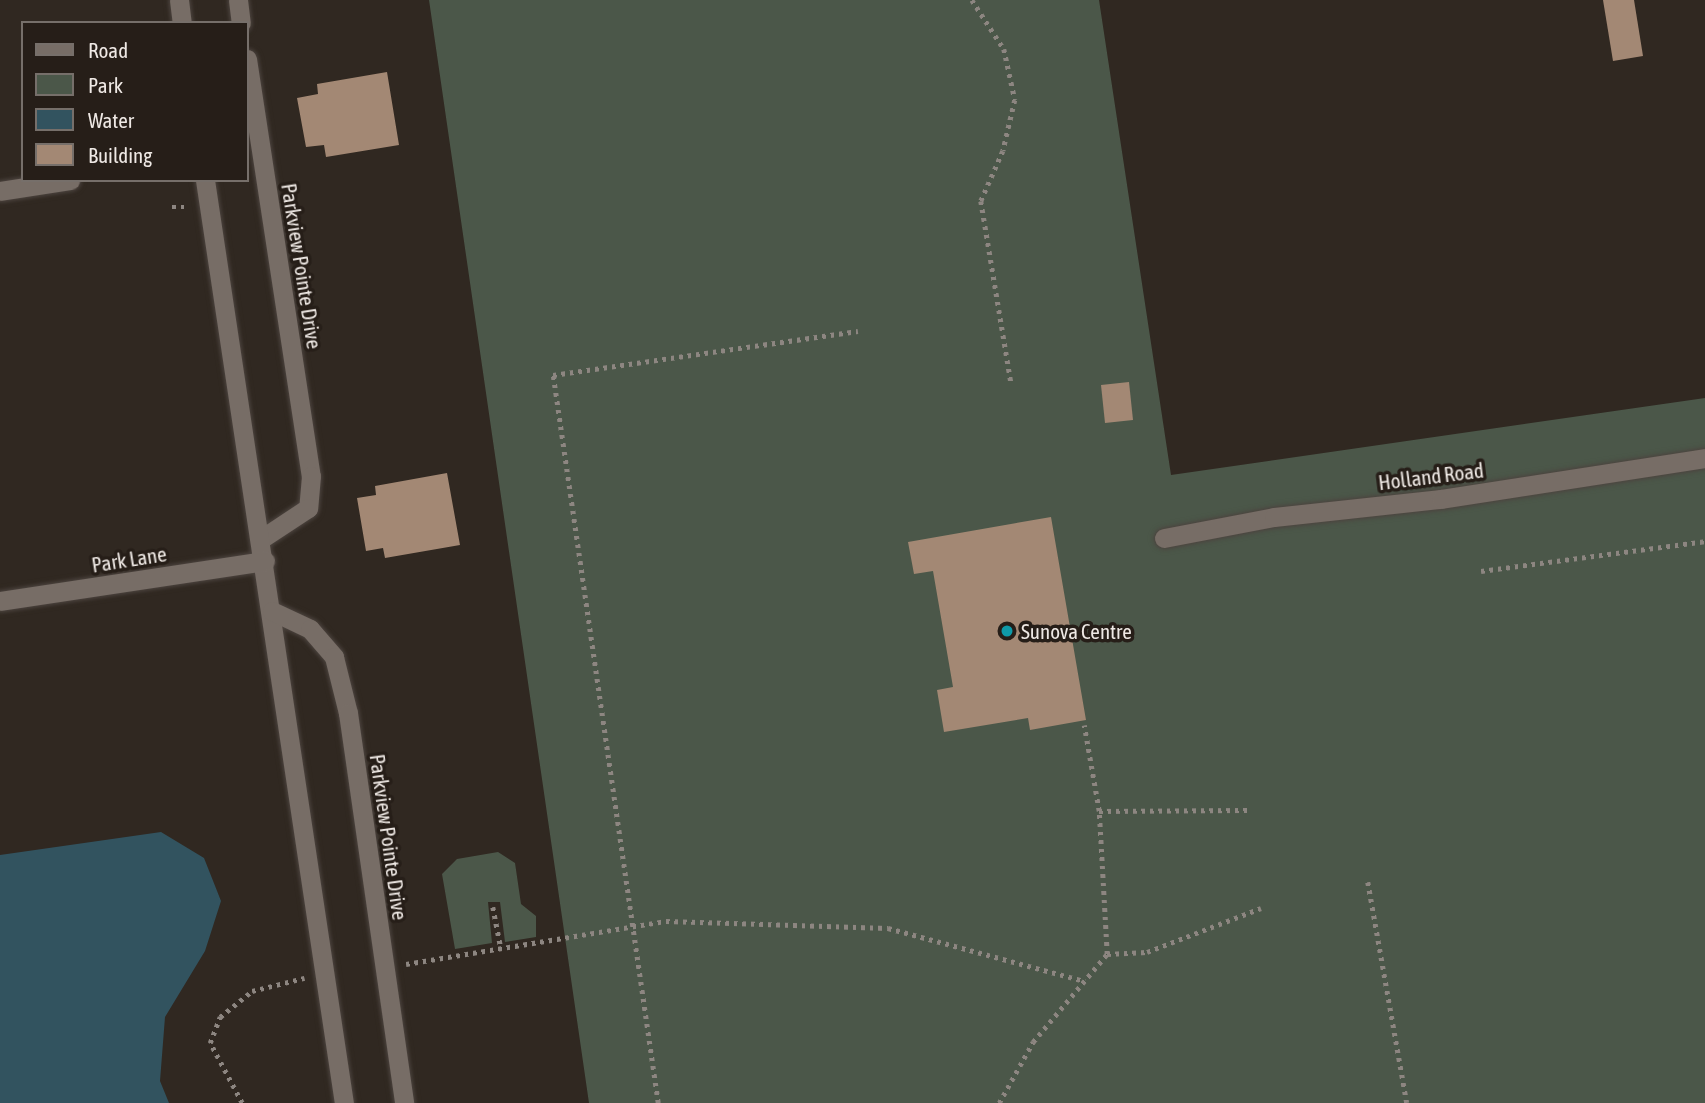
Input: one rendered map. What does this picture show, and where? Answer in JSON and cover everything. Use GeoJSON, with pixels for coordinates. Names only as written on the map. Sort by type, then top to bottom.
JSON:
{"type":"FeatureCollection","features":[{"type":"Feature","properties":{"kind":"street"},"geometry":{"type":"LineString","coordinates":[[179,0],[182,21]]}},
{"type":"Feature","properties":{"kind":"street"},"geometry":{"type":"LineString","coordinates":[[238,0],[241,21]]}},
{"type":"Feature","properties":{"kind":"street","name":"Parkview Pointe Drive"},"geometry":{"type":"LineString","coordinates":[[248,66],[311,476],[308,508],[261,539]]}},
{"type":"Feature","properties":{"kind":"street"},"geometry":{"type":"LineString","coordinates":[[0,191],[57,182]]}},
{"type":"Feature","properties":{"kind":"street"},"geometry":{"type":"LineString","coordinates":[[205,182],[265,561],[344,1103]]}},
{"type":"Feature","properties":{"kind":"street","name":"Holland Road"},"geometry":{"type":"LineString","coordinates":[[1164,538],[1274,517],[1441,499],[1705,458]]}},
{"type":"Feature","properties":{"kind":"street","name":"Park Lane"},"geometry":{"type":"LineString","coordinates":[[0,601],[265,561]]}},
{"type":"Feature","properties":{"kind":"street","name":"Parkview Pointe Drive"},"geometry":{"type":"LineString","coordinates":[[272,611],[310,629],[334,657],[348,713],[404,1103]]}},
{"type":"Feature","properties":{"kind":"path"},"geometry":{"type":"LineString","coordinates":[[972,0],[1004,49],[1015,100],[1003,151],[981,201],[1011,383]]}},
{"type":"Feature","properties":{"kind":"path"},"geometry":{"type":"LineString","coordinates":[[658,1103],[552,375],[858,331]]}},
{"type":"Feature","properties":{"kind":"path"},"geometry":{"type":"LineString","coordinates":[[1481,571],[1705,541]]}},
{"type":"Feature","properties":{"kind":"path"},"geometry":{"type":"LineString","coordinates":[[999,1103],[1033,1042],[1107,954],[1100,811],[1084,725]]}},
{"type":"Feature","properties":{"kind":"path"},"geometry":{"type":"LineString","coordinates":[[1100,811],[1247,810]]}},
{"type":"Feature","properties":{"kind":"path"},"geometry":{"type":"LineString","coordinates":[[1368,882],[1408,1103]]}},
{"type":"Feature","properties":{"kind":"path"},"geometry":{"type":"LineString","coordinates":[[493,907],[501,948]]}},
{"type":"Feature","properties":{"kind":"path"},"geometry":{"type":"LineString","coordinates":[[1107,954],[1147,952],[1261,908]]}},
{"type":"Feature","properties":{"kind":"path"},"geometry":{"type":"LineString","coordinates":[[385,968],[666,921],[888,928],[1085,981]]}},
{"type":"Feature","properties":{"kind":"path"},"geometry":{"type":"LineString","coordinates":[[242,1103],[220,1071],[210,1043],[220,1017],[252,990],[326,976]]}},
{"type":"Feature","properties":{"kind":"green space"},"geometry":{"type":"Polygon","coordinates":[[[429,0],[1099,0],[1171,475],[1705,398],[1705,1103],[589,1103],[429,0]]]}},
{"type":"Feature","properties":{"kind":"green space"},"geometry":{"type":"Polygon","coordinates":[[[498,852],[515,863],[521,904],[536,916],[536,937],[505,942],[500,902],[488,902],[492,943],[455,949],[442,874],[457,859],[498,852]]]}},
{"type":"Feature","properties":{"kind":"water"},"geometry":{"type":"Polygon","coordinates":[[[161,832],[204,858],[221,901],[205,951],[165,1017],[160,1081],[169,1103],[0,1103],[0,855],[161,832]]]}},
{"type":"Feature","properties":{"kind":"building"},"geometry":{"type":"Polygon","coordinates":[[[1603,0],[1634,0],[1643,56],[1613,61],[1603,0]]]}},
{"type":"Feature","properties":{"kind":"building"},"geometry":{"type":"Polygon","coordinates":[[[387,72],[399,145],[326,157],[324,145],[306,147],[297,98],[318,94],[317,84],[387,72]]]}},
{"type":"Feature","properties":{"kind":"building"},"geometry":{"type":"Polygon","coordinates":[[[1129,382],[1133,420],[1105,423],[1101,385],[1129,382]]]}},
{"type":"Feature","properties":{"kind":"building"},"geometry":{"type":"Polygon","coordinates":[[[447,473],[460,545],[385,558],[383,548],[366,551],[357,498],[376,495],[375,486],[447,473]]]}},
{"type":"Feature","properties":{"kind":"building","name":"Sunova Centre"},"geometry":{"type":"Polygon","coordinates":[[[1051,517],[1086,720],[1030,730],[1028,718],[944,732],[937,690],[953,687],[933,571],[914,574],[908,542],[1051,517]]]}},
{"type":"Feature","properties":{"kind":"place","name":"Sunova Centre"},"geometry":{"type":"Point","coordinates":[1007,631]}}]}
